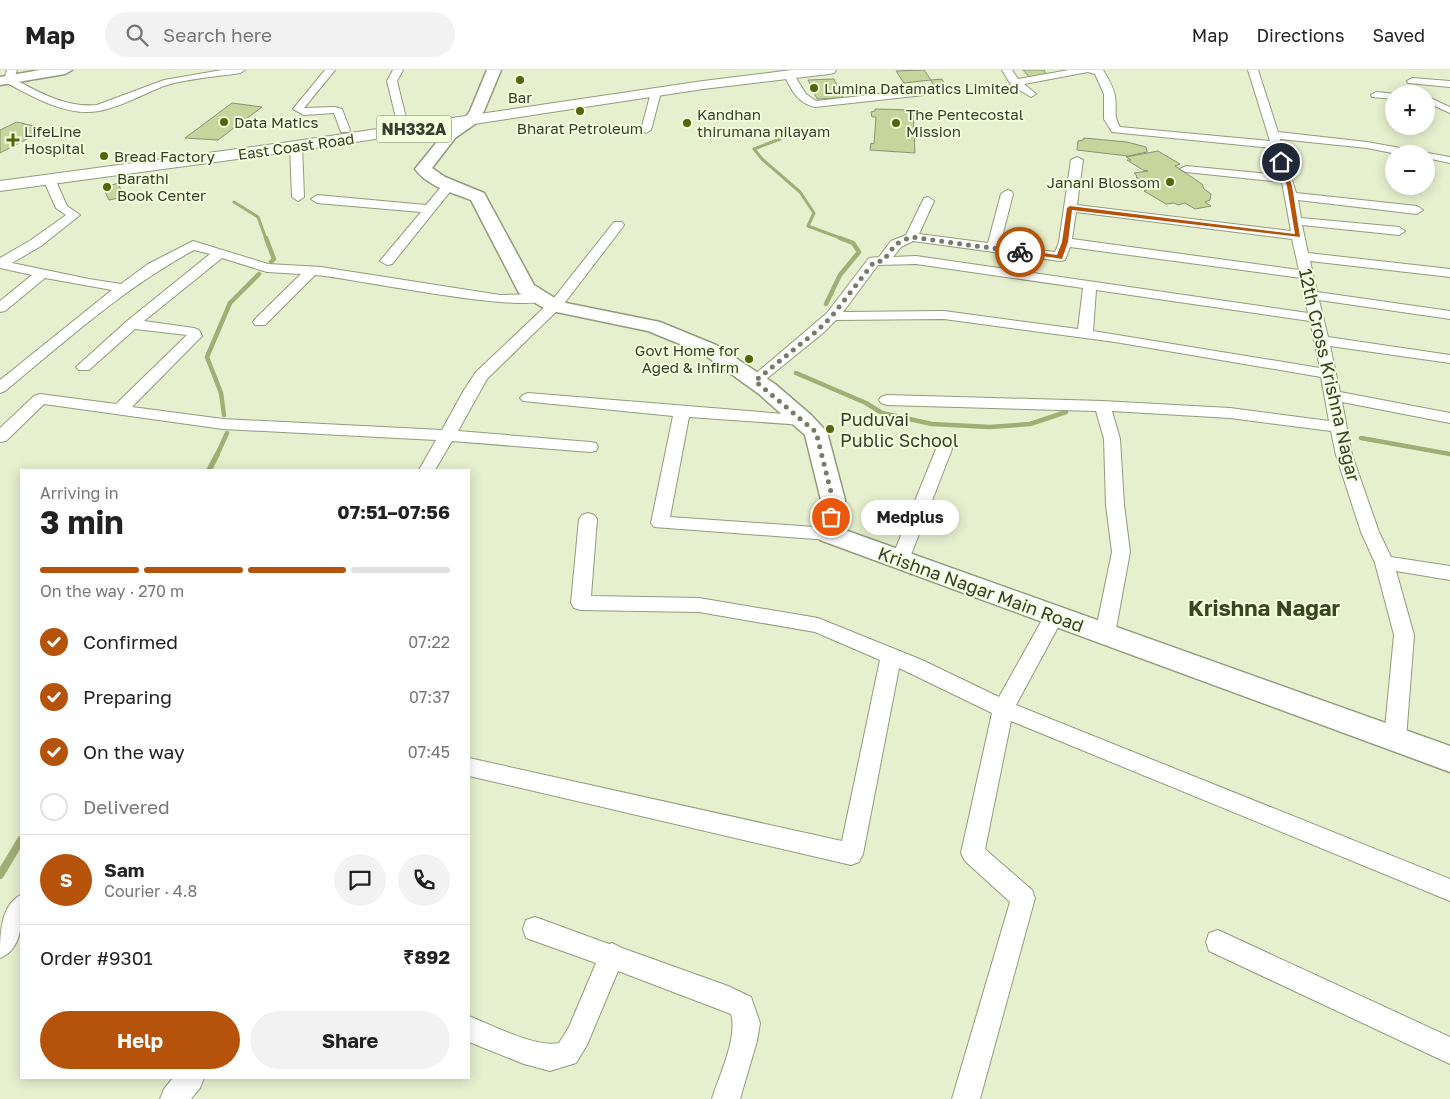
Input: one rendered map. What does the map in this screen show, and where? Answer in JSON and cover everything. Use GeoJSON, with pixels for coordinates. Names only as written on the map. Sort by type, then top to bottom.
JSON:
{"type":"FeatureCollection","features":[{"type":"Feature","properties":{"kind":"highway","name":"East Coast Road"},"geometry":{"type":"LineString","coordinates":[[0,186],[296,146],[693,76],[750,70]]}},
{"type":"Feature","properties":{"kind":"highway","name":"East Coast Road"},"geometry":{"type":"LineString","coordinates":[[0,174],[828,70]]}},
{"type":"Feature","properties":{"kind":"street"},"geometry":{"type":"LineString","coordinates":[[7,77],[65,70]]}},
{"type":"Feature","properties":{"kind":"street"},"geometry":{"type":"LineString","coordinates":[[7,77],[34,94],[49,100],[94,109],[164,83],[240,70]]}},
{"type":"Feature","properties":{"kind":"street"},"geometry":{"type":"LineString","coordinates":[[330,70],[298,109],[304,112],[338,111],[345,130]]}},
{"type":"Feature","properties":{"kind":"street"},"geometry":{"type":"LineString","coordinates":[[398,70],[392,81],[402,122]]}},
{"type":"Feature","properties":{"kind":"street"},"geometry":{"type":"LineString","coordinates":[[494,70],[473,116],[450,135],[423,169],[439,181],[478,197],[526,289],[548,302],[570,310],[653,326],[709,348],[755,381],[803,420],[816,432],[833,500],[829,534],[660,523],[682,412]]}},
{"type":"Feature","properties":{"kind":"street"},"geometry":{"type":"LineString","coordinates":[[1007,70],[1015,82],[1031,94]]}},
{"type":"Feature","properties":{"kind":"street"},"geometry":{"type":"LineString","coordinates":[[1015,82],[1085,70]]}},
{"type":"Feature","properties":{"kind":"street"},"geometry":{"type":"LineString","coordinates":[[1092,70],[1099,72],[1106,83],[1111,96],[1109,119],[1116,130],[1367,145],[1385,148]]}},
{"type":"Feature","properties":{"kind":"street","name":"12th Cross Krishna Nagar"},"geometry":{"type":"LineString","coordinates":[[1253,70],[1287,179],[1344,455],[1370,532],[1384,563],[1404,635],[1395,739]]}},
{"type":"Feature","properties":{"kind":"street"},"geometry":{"type":"LineString","coordinates":[[1409,70],[1414,85]]}},
{"type":"Feature","properties":{"kind":"street"},"geometry":{"type":"LineString","coordinates":[[789,74],[803,99],[815,104],[924,92]]}},
{"type":"Feature","properties":{"kind":"street"},"geometry":{"type":"LineString","coordinates":[[1412,81],[1450,84]]}},
{"type":"Feature","properties":{"kind":"street"},"geometry":{"type":"LineString","coordinates":[[646,130],[655,96],[653,92]]}},
{"type":"Feature","properties":{"kind":"street"},"geometry":{"type":"LineString","coordinates":[[1376,95],[1385,96]]}},
{"type":"Feature","properties":{"kind":"street"},"geometry":{"type":"LineString","coordinates":[[1435,103],[1442,108],[1450,110]]}},
{"type":"Feature","properties":{"kind":"street"},"geometry":{"type":"LineString","coordinates":[[296,146],[298,197]]}},
{"type":"Feature","properties":{"kind":"street"},"geometry":{"type":"LineString","coordinates":[[1435,157],[1450,160]]}},
{"type":"Feature","properties":{"kind":"street"},"geometry":{"type":"LineString","coordinates":[[883,261],[896,244],[911,237],[1060,257],[1065,242],[1077,160]]}},
{"type":"Feature","properties":{"kind":"street"},"geometry":{"type":"LineString","coordinates":[[1186,169],[1287,179]]}},
{"type":"Feature","properties":{"kind":"street"},"geometry":{"type":"LineString","coordinates":[[0,264],[36,243],[74,215],[62,208],[49,180]]}},
{"type":"Feature","properties":{"kind":"street"},"geometry":{"type":"LineString","coordinates":[[387,261],[449,186]]}},
{"type":"Feature","properties":{"kind":"street"},"geometry":{"type":"LineString","coordinates":[[993,248],[1007,194]]}},
{"type":"Feature","properties":{"kind":"street"},"geometry":{"type":"LineString","coordinates":[[1291,196],[1417,210]]}},
{"type":"Feature","properties":{"kind":"street"},"geometry":{"type":"LineString","coordinates":[[317,199],[430,209]]}},
{"type":"Feature","properties":{"kind":"street"},"geometry":{"type":"LineString","coordinates":[[911,237],[928,201]]}},
{"type":"Feature","properties":{"kind":"street"},"geometry":{"type":"LineString","coordinates":[[1070,208],[1297,228],[1399,231]]}},
{"type":"Feature","properties":{"kind":"street"},"geometry":{"type":"LineString","coordinates":[[428,469],[476,384],[513,342],[536,325],[548,302],[588,267],[618,225]]}},
{"type":"Feature","properties":{"kind":"street"},"geometry":{"type":"LineString","coordinates":[[1065,242],[1307,275]]}},
{"type":"Feature","properties":{"kind":"street"},"geometry":{"type":"LineString","coordinates":[[0,388],[99,306],[153,267],[193,245],[267,268],[311,271],[500,299],[548,302]]}},
{"type":"Feature","properties":{"kind":"street"},"geometry":{"type":"LineString","coordinates":[[84,367],[132,324],[220,253]]}},
{"type":"Feature","properties":{"kind":"street"},"geometry":{"type":"LineString","coordinates":[[1302,256],[1450,272]]}},
{"type":"Feature","properties":{"kind":"street"},"geometry":{"type":"LineString","coordinates":[[755,381],[818,330],[832,316],[874,262],[916,260],[1316,318]]}},
{"type":"Feature","properties":{"kind":"street"},"geometry":{"type":"LineString","coordinates":[[0,264],[89,283],[124,288]]}},
{"type":"Feature","properties":{"kind":"street"},"geometry":{"type":"LineString","coordinates":[[260,322],[311,271]]}},
{"type":"Feature","properties":{"kind":"street"},"geometry":{"type":"LineString","coordinates":[[0,308],[42,273]]}},
{"type":"Feature","properties":{"kind":"street"},"geometry":{"type":"LineString","coordinates":[[1085,334],[1090,285]]}},
{"type":"Feature","properties":{"kind":"street"},"geometry":{"type":"LineString","coordinates":[[1311,295],[1450,315]]}},
{"type":"Feature","properties":{"kind":"street"},"geometry":{"type":"LineString","coordinates":[[832,316],[944,315],[1085,334],[1328,374]]}},
{"type":"Feature","properties":{"kind":"street"},"geometry":{"type":"LineString","coordinates":[[119,410],[195,336],[194,332],[189,331],[132,324]]}},
{"type":"Feature","properties":{"kind":"street"},"geometry":{"type":"LineString","coordinates":[[1321,340],[1450,359]]}},
{"type":"Feature","properties":{"kind":"street"},"geometry":{"type":"LineString","coordinates":[[1333,396],[1450,418]]}},
{"type":"Feature","properties":{"kind":"street"},"geometry":{"type":"LineString","coordinates":[[528,398],[682,412],[803,420]]}},
{"type":"Feature","properties":{"kind":"street"},"geometry":{"type":"LineString","coordinates":[[0,437],[40,399],[223,424],[447,435],[590,448]]}},
{"type":"Feature","properties":{"kind":"street"},"geometry":{"type":"LineString","coordinates":[[887,400],[1102,406],[1230,413],[1339,427]]}},
{"type":"Feature","properties":{"kind":"street"},"geometry":{"type":"LineString","coordinates":[[1102,406],[1112,439],[1115,505],[1121,552],[1105,634]]}},
{"type":"Feature","properties":{"kind":"street"},"geometry":{"type":"LineString","coordinates":[[900,560],[944,448]]}},
{"type":"Feature","properties":{"kind":"street"},"geometry":{"type":"LineString","coordinates":[[588,519],[581,603],[699,606],[818,625],[891,656],[1003,710],[1450,890]]}},
{"type":"Feature","properties":{"kind":"street","name":"Krishna Nagar Main Road"},"geometry":{"type":"LineString","coordinates":[[829,534],[1450,759]]}},
{"type":"Feature","properties":{"kind":"street"},"geometry":{"type":"LineString","coordinates":[[1384,563],[1450,573]]}},
{"type":"Feature","properties":{"kind":"street"},"geometry":{"type":"LineString","coordinates":[[966,1099],[1023,898],[973,853],[1003,710],[1054,616]]}},
{"type":"Feature","properties":{"kind":"street"},"geometry":{"type":"LineString","coordinates":[[470,767],[852,854],[891,656]]}},
{"type":"Feature","properties":{"kind":"street"},"geometry":{"type":"LineString","coordinates":[[0,946],[20,910]]}},
{"type":"Feature","properties":{"kind":"street"},"geometry":{"type":"LineString","coordinates":[[536,929],[612,955],[742,1006],[747,1023],[744,1041],[726,1099]]}},
{"type":"Feature","properties":{"kind":"street"},"geometry":{"type":"LineString","coordinates":[[1218,942],[1450,1050]]}},
{"type":"Feature","properties":{"kind":"street"},"geometry":{"type":"LineString","coordinates":[[470,1029],[524,1051],[550,1058],[568,1054],[578,1036],[612,955]]}},
{"type":"Feature","properties":{"kind":"street"},"geometry":{"type":"LineString","coordinates":[[174,1099],[189,1079]]}},
{"type":"Feature","properties":{"kind":"building"},"geometry":{"type":"Polygon","coordinates":[[[924,70],[931,80],[904,83],[896,71],[924,70]]]}},
{"type":"Feature","properties":{"kind":"building"},"geometry":{"type":"Polygon","coordinates":[[[1023,70],[1044,70],[1047,76],[1030,78],[1023,70]]]}},
{"type":"Feature","properties":{"kind":"building"},"geometry":{"type":"Polygon","coordinates":[[[834,79],[843,98],[817,99],[808,80],[834,79]]]}},
{"type":"Feature","properties":{"kind":"building"},"geometry":{"type":"Polygon","coordinates":[[[942,79],[948,91],[936,92],[931,80],[942,79]]]}},
{"type":"Feature","properties":{"kind":"building","name":"Data Matics"},"geometry":{"type":"Polygon","coordinates":[[[232,103],[262,107],[218,140],[185,138],[232,103]]]}},
{"type":"Feature","properties":{"kind":"building"},"geometry":{"type":"Polygon","coordinates":[[[875,109],[913,110],[915,153],[870,150],[871,143],[874,144],[876,117],[872,117],[871,112],[875,111],[875,109]]]}},
{"type":"Feature","properties":{"kind":"building","name":"LifeLine Hospital"},"geometry":{"type":"Polygon","coordinates":[[[17,122],[46,129],[0,153],[0,130],[17,122]]]}},
{"type":"Feature","properties":{"kind":"building","name":"Janani Blossom"},"geometry":{"type":"Polygon","coordinates":[[[1084,138],[1127,142],[1146,147],[1147,152],[1128,156],[1077,150],[1078,141],[1084,138]]]}},
{"type":"Feature","properties":{"kind":"building","name":"Janani Blossom"},"geometry":{"type":"Polygon","coordinates":[[[1158,151],[1180,164],[1175,166],[1202,184],[1204,189],[1211,194],[1210,200],[1205,202],[1211,206],[1195,209],[1185,203],[1178,205],[1174,203],[1166,204],[1144,191],[1151,188],[1138,180],[1134,173],[1148,171],[1127,160],[1131,160],[1126,157],[1158,151]]]}},
{"type":"Feature","properties":{"kind":"building"},"geometry":{"type":"Polygon","coordinates":[[[118,183],[124,197],[109,200],[103,188],[118,183]]]}},
{"type":"Feature","properties":{"kind":"waterway"},"geometry":{"type":"LineString","coordinates":[[779,133],[780,139],[754,149],[762,159],[800,192],[814,213],[808,226],[843,239]]}},
{"type":"Feature","properties":{"kind":"waterway"},"geometry":{"type":"LineString","coordinates":[[234,202],[258,217],[266,239]]}},
{"type":"Feature","properties":{"kind":"waterway"},"geometry":{"type":"LineString","coordinates":[[266,238],[274,259],[271,262]]}},
{"type":"Feature","properties":{"kind":"waterway"},"geometry":{"type":"LineString","coordinates":[[826,304],[840,275],[859,252],[853,243],[840,238]]}},
{"type":"Feature","properties":{"kind":"waterway"},"geometry":{"type":"LineString","coordinates":[[224,415],[221,393],[207,357],[230,303],[259,274]]}},
{"type":"Feature","properties":{"kind":"waterway"},"geometry":{"type":"LineString","coordinates":[[796,373],[866,403],[882,413],[932,424],[990,427],[1030,424],[1066,412]]}},
{"type":"Feature","properties":{"kind":"waterway"},"geometry":{"type":"LineString","coordinates":[[216,456],[227,433]]}},
{"type":"Feature","properties":{"kind":"waterway"},"geometry":{"type":"LineString","coordinates":[[1361,438],[1450,454]]}},
{"type":"Feature","properties":{"kind":"waterway"},"geometry":{"type":"LineString","coordinates":[[210,469],[216,456]]}},
{"type":"Feature","properties":{"kind":"waterway"},"geometry":{"type":"LineString","coordinates":[[0,875],[20,842]]}},
{"type":"Feature","properties":{"kind":"way so far"},"geometry":{"type":"LineString","coordinates":[[831,517],[833,500],[816,432],[767,389],[755,381],[818,330],[832,316],[874,262],[883,261],[896,244],[911,237],[1020,252]]}},
{"type":"Feature","properties":{"kind":"place","name":"Bar"},"geometry":{"type":"Point","coordinates":[520,80]}},
{"type":"Feature","properties":{"kind":"place","name":"Lumina Datamatics Limited"},"geometry":{"type":"Point","coordinates":[814,88]}},
{"type":"Feature","properties":{"kind":"place","name":"Bharat Petroleum"},"geometry":{"type":"Point","coordinates":[580,111]}},
{"type":"Feature","properties":{"kind":"place","name":"Data Matics"},"geometry":{"type":"Point","coordinates":[224,122]}},
{"type":"Feature","properties":{"kind":"place","name":"Kandhan thirumana nilayam"},"geometry":{"type":"Point","coordinates":[687,123]}},
{"type":"Feature","properties":{"kind":"place","name":"The Pentecostal Mission"},"geometry":{"type":"Point","coordinates":[896,123]}},
{"type":"Feature","properties":{"kind":"place","name":"LifeLine Hospital"},"geometry":{"type":"Point","coordinates":[13,140]}},
{"type":"Feature","properties":{"kind":"place","name":"Bread Factory"},"geometry":{"type":"Point","coordinates":[104,156]}},
{"type":"Feature","properties":{"kind":"place","name":"Janani Blossom"},"geometry":{"type":"Point","coordinates":[1170,182]}},
{"type":"Feature","properties":{"kind":"place","name":"Barathi Book Center"},"geometry":{"type":"Point","coordinates":[107,187]}},
{"type":"Feature","properties":{"kind":"place","name":"Govt Home for Aged & Infirm"},"geometry":{"type":"Point","coordinates":[749,359]}},
{"type":"Feature","properties":{"kind":"place","name":"Puduvai Public School"},"geometry":{"type":"Point","coordinates":[830,429]}},
{"type":"Feature","properties":{"kind":"place","name":"Medplus"},"geometry":{"type":"Point","coordinates":[831,517]}},
{"type":"Feature","properties":{"kind":"district","name":"Krishna Nagar"},"geometry":{"type":"Point","coordinates":[1264,607]}},
{"type":"Feature","properties":{"kind":"route"},"geometry":{"type":"LineString","coordinates":[[1020,252],[1060,257],[1065,242],[1070,208],[1298,236],[1290,186],[1281,162]]}}]}
